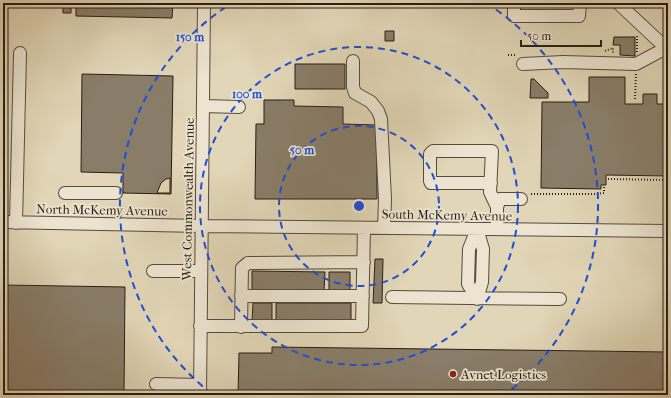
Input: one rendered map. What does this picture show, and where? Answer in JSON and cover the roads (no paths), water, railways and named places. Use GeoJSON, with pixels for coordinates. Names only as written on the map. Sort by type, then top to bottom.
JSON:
{"type":"FeatureCollection","features":[{"type":"Feature","properties":{"kind":"street","name":"West Commonwealth Avenue"},"geometry":{"type":"LineString","coordinates":[[200,390],[204,3]]}},
{"type":"Feature","properties":{"kind":"street"},"geometry":{"type":"LineString","coordinates":[[514,3],[514,16],[579,16],[580,3]]}},
{"type":"Feature","properties":{"kind":"street"},"geometry":{"type":"LineString","coordinates":[[524,64],[563,62],[636,64],[667,49],[618,3]]}},
{"type":"Feature","properties":{"kind":"street"},"geometry":{"type":"LineString","coordinates":[[16,223],[20,53]]}},
{"type":"Feature","properties":{"kind":"street"},"geometry":{"type":"LineString","coordinates":[[353,61],[353,87],[355,93],[371,102],[378,111],[381,119],[386,198],[384,228]]}},
{"type":"Feature","properties":{"kind":"street"},"geometry":{"type":"LineString","coordinates":[[202,106],[239,107]]}},
{"type":"Feature","properties":{"kind":"street"},"geometry":{"type":"LineString","coordinates":[[491,183],[431,183],[430,154],[433,151],[492,151],[491,183],[490,192],[498,207]]}},
{"type":"Feature","properties":{"kind":"street"},"geometry":{"type":"LineString","coordinates":[[65,193],[116,193]]}},
{"type":"Feature","properties":{"kind":"street"},"geometry":{"type":"LineString","coordinates":[[497,229],[500,199],[526,199]]}},
{"type":"Feature","properties":{"kind":"street","name":"North McKemy Avenue"},"geometry":{"type":"LineString","coordinates":[[3,222],[201,226]]}},
{"type":"Feature","properties":{"kind":"street","name":"South McKemy Avenue"},"geometry":{"type":"LineString","coordinates":[[201,226],[668,231]]}},
{"type":"Feature","properties":{"kind":"street"},"geometry":{"type":"LineString","coordinates":[[200,326],[362,326],[364,228]]}},
{"type":"Feature","properties":{"kind":"street"},"geometry":{"type":"LineString","coordinates":[[477,229],[469,249],[468,284],[477,299]]}},
{"type":"Feature","properties":{"kind":"street"},"geometry":{"type":"LineString","coordinates":[[241,327],[242,268],[248,263],[364,262]]}},
{"type":"Feature","properties":{"kind":"street"},"geometry":{"type":"LineString","coordinates":[[152,271],[201,271]]}},
{"type":"Feature","properties":{"kind":"street"},"geometry":{"type":"LineString","coordinates":[[241,296],[363,296]]}},
{"type":"Feature","properties":{"kind":"street"},"geometry":{"type":"LineString","coordinates":[[392,297],[560,299]]}},
{"type":"Feature","properties":{"kind":"street"},"geometry":{"type":"LineString","coordinates":[[156,384],[200,390]]}},
{"type":"Feature","properties":{"kind":"place","name":"Avnet Logistics"},"geometry":{"type":"Point","coordinates":[453,374]}}]}
